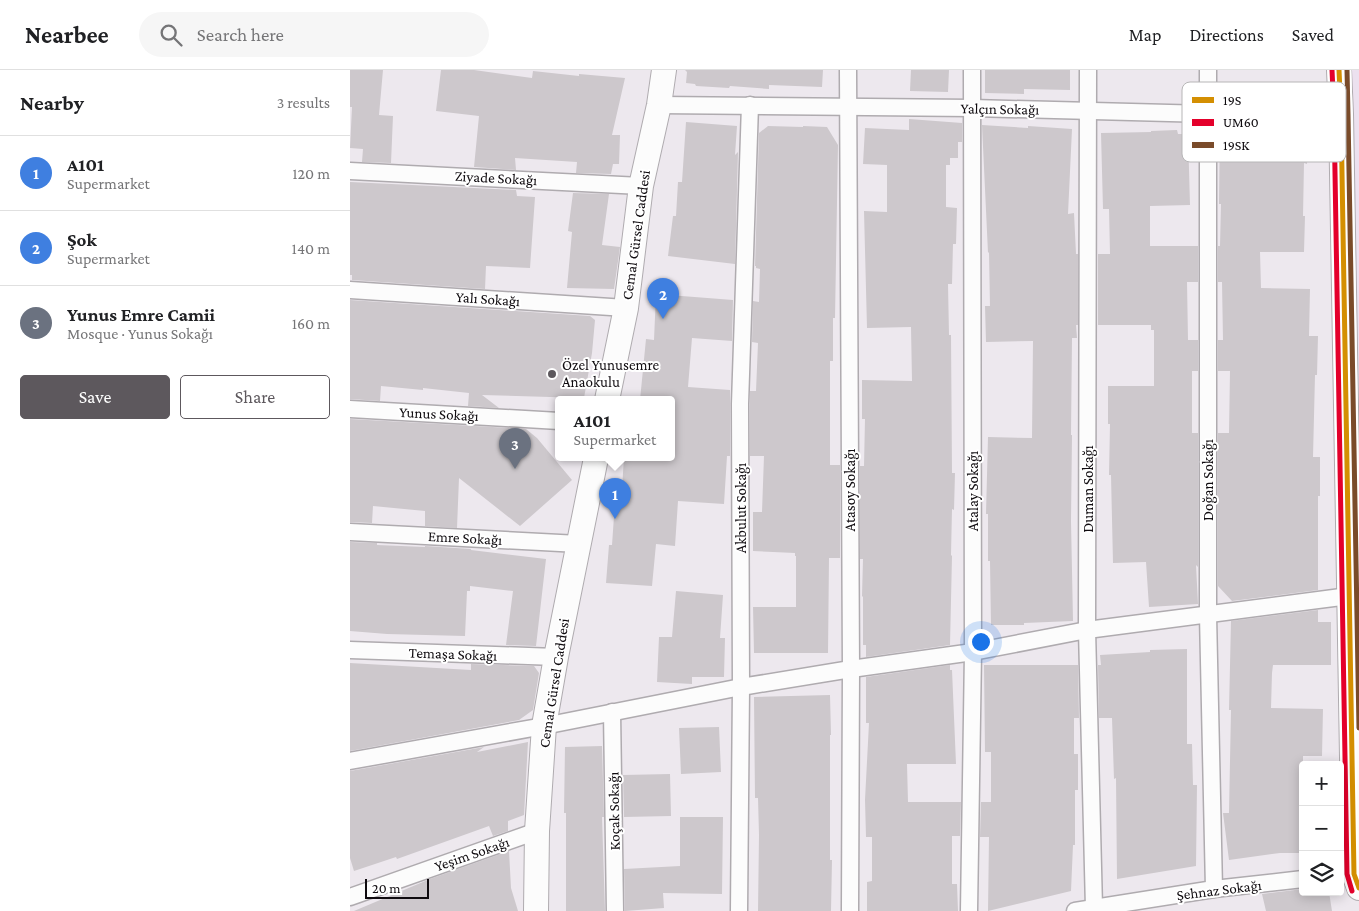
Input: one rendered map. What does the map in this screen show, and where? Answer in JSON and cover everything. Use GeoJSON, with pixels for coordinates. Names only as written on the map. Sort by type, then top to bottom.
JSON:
{"type":"FeatureCollection","features":[{"type":"Feature","properties":{"kind":"street","name":"Cemal Gürsel Caddesi"},"geometry":{"type":"LineString","coordinates":[[608,396],[626,308],[641,186],[659,105],[664,70]]}},
{"type":"Feature","properties":{"kind":"street","name":"Atasoy Sokağı"},"geometry":{"type":"LineString","coordinates":[[848,70],[851,669],[850,911]]}},
{"type":"Feature","properties":{"kind":"street","name":"Atalay Sokağı"},"geometry":{"type":"LineString","coordinates":[[969,911],[974,652],[972,70]]}},
{"type":"Feature","properties":{"kind":"street","name":"Duman Sokağı"},"geometry":{"type":"LineString","coordinates":[[1088,70],[1087,630],[1094,908]]}},
{"type":"Feature","properties":{"kind":"street","name":"Yalçın Sokağı"},"geometry":{"type":"LineString","coordinates":[[659,105],[972,108],[1182,113]]}},
{"type":"Feature","properties":{"kind":"street","name":"Akbulut Sokağı"},"geometry":{"type":"LineString","coordinates":[[739,911],[741,687],[740,404],[750,105]]}},
{"type":"Feature","properties":{"kind":"street","name":"Doğan Sokağı"},"geometry":{"type":"LineString","coordinates":[[1208,162],[1208,615],[1214,889]]}},
{"type":"Feature","properties":{"kind":"street"},"geometry":{"type":"LineString","coordinates":[[1343,162],[1351,879]]}},
{"type":"Feature","properties":{"kind":"street","name":"Ziyade Sokağı"},"geometry":{"type":"LineString","coordinates":[[350,171],[641,186]]}},
{"type":"Feature","properties":{"kind":"street","name":"Yalı Sokağı"},"geometry":{"type":"LineString","coordinates":[[350,290],[626,308]]}},
{"type":"Feature","properties":{"kind":"street","name":"Yunus Sokağı"},"geometry":{"type":"LineString","coordinates":[[350,409],[555,421]]}},
{"type":"Feature","properties":{"kind":"street","name":"Cemal Gürsel Caddesi"},"geometry":{"type":"LineString","coordinates":[[536,911],[537,831],[544,726],[595,461]]}},
{"type":"Feature","properties":{"kind":"street","name":"Emre Sokağı"},"geometry":{"type":"LineString","coordinates":[[350,532],[579,544]]}},
{"type":"Feature","properties":{"kind":"street"},"geometry":{"type":"LineString","coordinates":[[350,762],[741,687],[974,652],[1087,630],[1348,596]]}},
{"type":"Feature","properties":{"kind":"street","name":"Temaşa Sokağı"},"geometry":{"type":"LineString","coordinates":[[350,650],[556,657]]}},
{"type":"Feature","properties":{"kind":"street","name":"Koçak Sokağı"},"geometry":{"type":"LineString","coordinates":[[612,712],[615,911]]}},
{"type":"Feature","properties":{"kind":"street","name":"Yeşim Sokağı"},"geometry":{"type":"LineString","coordinates":[[350,897],[537,831]]}},
{"type":"Feature","properties":{"kind":"street","name":"Şehnaz Sokağı"},"geometry":{"type":"LineString","coordinates":[[1075,911],[1214,889],[1299,879]]}},
{"type":"Feature","properties":{"kind":"shaded area"},"geometry":{"type":"Polygon","coordinates":[[[1346,70],[1359,70],[1359,408],[1346,70]]]}},
{"type":"Feature","properties":{"kind":"building"},"geometry":{"type":"Polygon","coordinates":[[[350,70],[383,70],[379,115],[393,116],[391,163],[362,162],[363,149],[350,148],[352,107],[350,107],[350,70]]]}},
{"type":"Feature","properties":{"kind":"building"},"geometry":{"type":"Polygon","coordinates":[[[441,70],[474,70],[532,78],[533,71],[625,78],[612,135],[620,135],[619,164],[613,164],[611,174],[576,173],[577,162],[515,158],[516,170],[474,167],[479,116],[436,111],[441,70]]]}},
{"type":"Feature","properties":{"kind":"building"},"geometry":{"type":"Polygon","coordinates":[[[685,70],[823,70],[822,87],[769,85],[769,89],[696,86],[695,84],[686,83],[687,72],[685,70]]]}},
{"type":"Feature","properties":{"kind":"building"},"geometry":{"type":"Polygon","coordinates":[[[911,70],[949,70],[948,92],[910,91],[911,70]]]}},
{"type":"Feature","properties":{"kind":"building"},"geometry":{"type":"Polygon","coordinates":[[[985,70],[1070,70],[1070,90],[1024,89],[1024,94],[985,93],[985,70]]]}},
{"type":"Feature","properties":{"kind":"building"},"geometry":{"type":"Polygon","coordinates":[[[909,119],[962,123],[962,142],[958,142],[958,158],[950,158],[950,165],[946,165],[946,207],[957,208],[956,244],[953,244],[952,284],[948,284],[949,335],[951,335],[952,473],[955,473],[954,510],[952,509],[950,645],[866,657],[866,645],[863,645],[863,559],[860,559],[860,466],[864,466],[865,419],[862,419],[862,380],[912,381],[911,327],[867,328],[864,211],[887,212],[887,165],[863,164],[865,128],[909,130],[909,119]]]}},
{"type":"Feature","properties":{"kind":"building"},"geometry":{"type":"Polygon","coordinates":[[[686,122],[737,126],[735,155],[738,152],[735,264],[668,256],[673,216],[676,216],[678,182],[682,182],[686,122]]]}},
{"type":"Feature","properties":{"kind":"building"},"geometry":{"type":"Polygon","coordinates":[[[982,125],[1072,129],[1068,214],[1074,213],[1076,254],[1078,254],[1078,325],[1076,325],[1077,338],[1072,338],[1071,521],[1073,621],[1024,623],[1024,625],[991,625],[988,514],[986,514],[988,437],[1032,438],[1033,341],[986,342],[985,306],[990,306],[982,125]]]}},
{"type":"Feature","properties":{"kind":"building"},"geometry":{"type":"Polygon","coordinates":[[[768,126],[827,127],[838,145],[835,318],[833,318],[833,361],[830,361],[830,465],[840,465],[840,558],[829,558],[828,653],[754,653],[753,607],[796,607],[795,553],[753,551],[753,512],[762,512],[764,456],[750,456],[750,391],[756,391],[758,343],[752,342],[753,301],[759,302],[760,269],[755,266],[759,133],[768,126]]]}},
{"type":"Feature","properties":{"kind":"building"},"geometry":{"type":"Polygon","coordinates":[[[1177,130],[1178,134],[1182,134],[1182,162],[1189,162],[1190,205],[1150,206],[1150,246],[1198,246],[1198,282],[1187,282],[1188,340],[1198,340],[1198,371],[1192,371],[1192,433],[1198,433],[1198,567],[1196,565],[1198,604],[1149,607],[1146,562],[1113,563],[1111,475],[1109,475],[1110,424],[1108,424],[1108,386],[1154,386],[1154,330],[1151,330],[1151,325],[1098,325],[1098,254],[1110,254],[1109,209],[1103,209],[1101,133],[1177,130]]]}},
{"type":"Feature","properties":{"kind":"building"},"geometry":{"type":"Polygon","coordinates":[[[1220,162],[1307,162],[1307,164],[1304,163],[1304,252],[1260,252],[1261,288],[1310,289],[1309,336],[1318,336],[1313,457],[1320,457],[1318,590],[1232,601],[1218,586],[1218,433],[1229,433],[1230,371],[1218,371],[1218,340],[1223,340],[1222,282],[1218,282],[1221,204],[1219,204],[1220,162]]]}},
{"type":"Feature","properties":{"kind":"building"},"geometry":{"type":"Polygon","coordinates":[[[350,182],[516,190],[517,196],[535,197],[530,268],[486,266],[485,289],[352,280],[352,275],[350,275],[350,182]]]}},
{"type":"Feature","properties":{"kind":"building"},"geometry":{"type":"Polygon","coordinates":[[[573,193],[609,194],[602,245],[620,247],[614,289],[567,288],[572,232],[568,231],[573,193]]]}},
{"type":"Feature","properties":{"kind":"building"},"geometry":{"type":"Polygon","coordinates":[[[656,294],[733,300],[732,341],[692,338],[688,387],[730,390],[730,456],[727,456],[724,504],[678,501],[675,546],[656,544],[652,586],[606,583],[609,545],[612,545],[615,502],[621,503],[624,461],[675,461],[675,396],[640,396],[646,339],[654,340],[656,294]]]}},
{"type":"Feature","properties":{"kind":"building"},"geometry":{"type":"Polygon","coordinates":[[[350,300],[590,316],[595,320],[592,353],[584,396],[482,395],[499,408],[468,406],[469,393],[381,386],[380,401],[350,399],[350,300]]]}},
{"type":"Feature","properties":{"kind":"building"},"geometry":{"type":"Polygon","coordinates":[[[350,419],[526,429],[537,438],[572,480],[520,526],[459,478],[457,528],[425,526],[425,511],[373,506],[372,523],[350,522],[350,419]]]}},
{"type":"Feature","properties":{"kind":"building"},"geometry":{"type":"Polygon","coordinates":[[[350,542],[471,549],[546,559],[536,646],[506,645],[513,591],[470,586],[470,591],[467,591],[465,636],[350,631],[350,542]]]}},
{"type":"Feature","properties":{"kind":"building"},"geometry":{"type":"Polygon","coordinates":[[[676,591],[723,595],[720,638],[725,638],[724,677],[692,677],[692,684],[657,682],[659,637],[672,637],[676,591]]]}},
{"type":"Feature","properties":{"kind":"building"},"geometry":{"type":"Polygon","coordinates":[[[1318,610],[1318,622],[1331,622],[1331,665],[1273,665],[1271,708],[1323,709],[1322,756],[1303,756],[1303,761],[1299,761],[1299,853],[1280,853],[1229,860],[1223,813],[1229,813],[1231,621],[1318,610]]]}},
{"type":"Feature","properties":{"kind":"building"},"geometry":{"type":"Polygon","coordinates":[[[1187,649],[1187,744],[1192,744],[1193,785],[1197,785],[1196,866],[1117,879],[1116,778],[1114,779],[1112,718],[1099,718],[1098,665],[1101,665],[1100,655],[1150,652],[1150,650],[1187,649]]]}},
{"type":"Feature","properties":{"kind":"building"},"geometry":{"type":"Polygon","coordinates":[[[350,663],[471,670],[471,664],[534,666],[539,673],[533,710],[519,720],[350,751],[350,663]]]}},
{"type":"Feature","properties":{"kind":"building"},"geometry":{"type":"Polygon","coordinates":[[[950,665],[950,670],[952,670],[956,764],[907,764],[908,802],[961,802],[960,836],[952,836],[952,884],[957,884],[958,911],[867,911],[867,882],[872,881],[872,837],[866,837],[865,800],[869,723],[866,723],[866,677],[950,665]]]}},
{"type":"Feature","properties":{"kind":"building"},"geometry":{"type":"Polygon","coordinates":[[[984,665],[1078,665],[1079,718],[1074,718],[1074,754],[1078,754],[1078,790],[1075,790],[1075,845],[1073,845],[1071,891],[988,911],[989,837],[980,837],[981,802],[991,802],[991,752],[985,752],[984,665]]]}},
{"type":"Feature","properties":{"kind":"building"},"geometry":{"type":"Polygon","coordinates":[[[830,695],[831,911],[758,911],[759,835],[758,798],[755,798],[754,697],[830,695]]]}},
{"type":"Feature","properties":{"kind":"building"},"geometry":{"type":"Polygon","coordinates":[[[719,727],[721,772],[681,774],[679,728],[719,727]]]}},
{"type":"Feature","properties":{"kind":"building"},"geometry":{"type":"Polygon","coordinates":[[[528,742],[524,815],[508,821],[508,831],[493,836],[489,826],[397,859],[396,857],[354,871],[350,858],[350,771],[484,747],[477,752],[528,742]]]}},
{"type":"Feature","properties":{"kind":"building"},"geometry":{"type":"Polygon","coordinates":[[[602,746],[605,911],[566,911],[565,747],[602,746]]]}},
{"type":"Feature","properties":{"kind":"building"},"geometry":{"type":"Polygon","coordinates":[[[670,774],[671,816],[624,817],[623,775],[670,774]]]}},
{"type":"Feature","properties":{"kind":"building"},"geometry":{"type":"Polygon","coordinates":[[[680,817],[723,817],[722,894],[663,893],[664,908],[625,911],[624,869],[680,866],[680,817]]]}},
{"type":"Feature","properties":{"kind":"building"},"geometry":{"type":"Polygon","coordinates":[[[509,851],[511,888],[518,911],[354,911],[430,879],[509,851]]]}},
{"type":"Feature","properties":{"kind":"building"},"geometry":{"type":"Polygon","coordinates":[[[1299,889],[1299,896],[1330,896],[1332,911],[1266,911],[1262,894],[1299,889]]]}},
{"type":"Feature","properties":{"kind":"transit line","name":"UM60"},"geometry":{"type":"LineString","coordinates":[[1332,70],[1333,82]]}},
{"type":"Feature","properties":{"kind":"transit line","name":"19S"},"geometry":{"type":"LineString","coordinates":[[1339,70],[1340,82]]}},
{"type":"Feature","properties":{"kind":"transit line","name":"19SK"},"geometry":{"type":"LineString","coordinates":[[1347,70],[1359,728]]}},
{"type":"Feature","properties":{"kind":"transit line","name":"UM60"},"geometry":{"type":"LineString","coordinates":[[1335,162],[1347,874],[1352,891]]}},
{"type":"Feature","properties":{"kind":"transit line","name":"19S"},"geometry":{"type":"LineString","coordinates":[[1342,162],[1354,874],[1359,888]]}},
{"type":"Feature","properties":{"kind":"place","name":"Şok"},"geometry":{"type":"Point","coordinates":[663,319]}},
{"type":"Feature","properties":{"kind":"place","name":"Özel Yunusemre Anaokulu"},"geometry":{"type":"Point","coordinates":[552,374]}},
{"type":"Feature","properties":{"kind":"place","name":"Yunus Emre Camii"},"geometry":{"type":"Point","coordinates":[515,469]}},
{"type":"Feature","properties":{"kind":"place","name":"A101"},"geometry":{"type":"Point","coordinates":[615,519]}}]}
